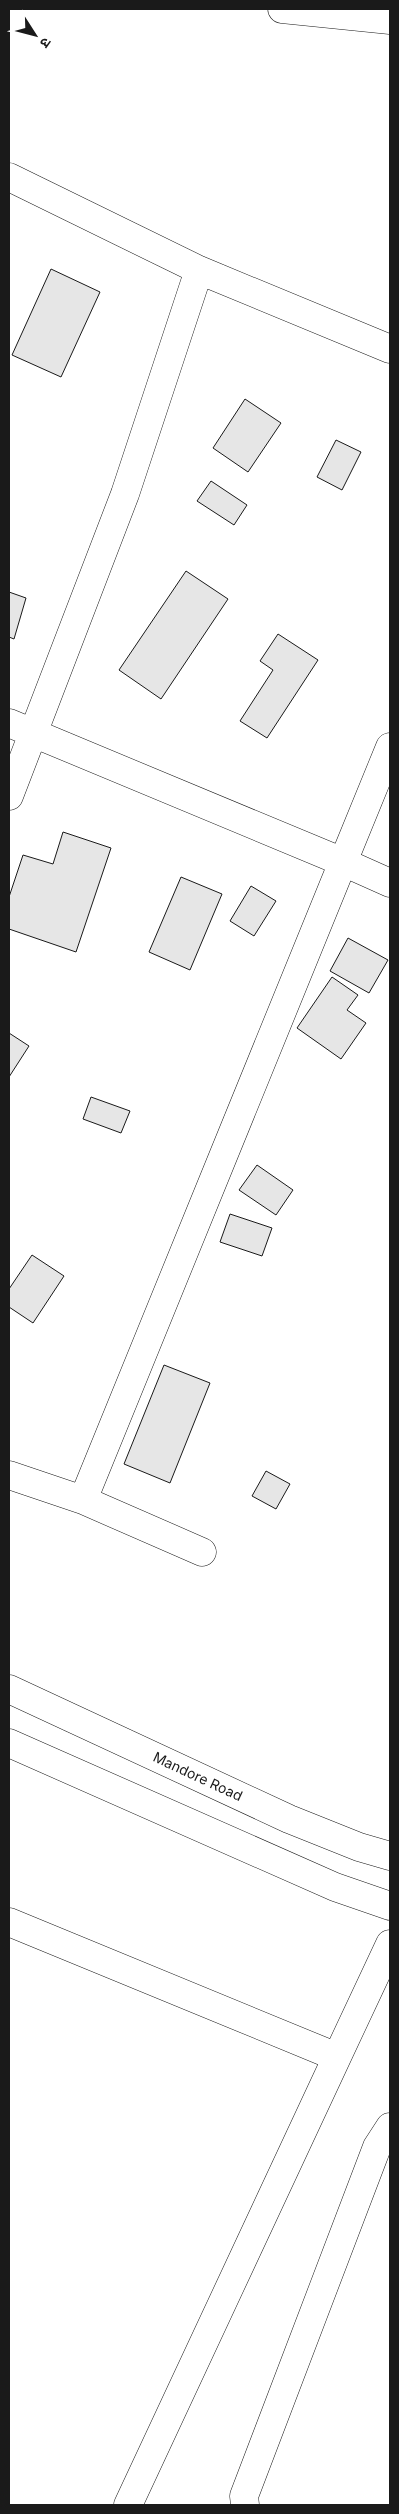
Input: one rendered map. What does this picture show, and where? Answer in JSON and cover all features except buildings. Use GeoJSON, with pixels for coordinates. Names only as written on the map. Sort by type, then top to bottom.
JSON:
{"type":"FeatureCollection","features":[{"type":"Feature","properties":{"kind":"main road"},"geometry":{"type":"LineString","coordinates":[[282,9],[390,20]]}},
{"type":"Feature","properties":{"kind":"main road"},"geometry":{"type":"LineString","coordinates":[[9,177],[199,270],[390,349]]}},
{"type":"Feature","properties":{"kind":"main road"},"geometry":{"type":"LineString","coordinates":[[9,796],[125,494],[199,270]]}},
{"type":"Feature","properties":{"kind":"main road"},"geometry":{"type":"LineString","coordinates":[[9,723],[390,882]]}},
{"type":"Feature","properties":{"kind":"main road"},"geometry":{"type":"LineString","coordinates":[[83,1500],[390,747]]}},
{"type":"Feature","properties":{"kind":"main road"},"geometry":{"type":"LineString","coordinates":[[9,1475],[83,1500],[202,1552]]}},
{"type":"Feature","properties":{"kind":"main road","name":"Mandore Road"},"geometry":{"type":"LineString","coordinates":[[9,1689],[289,1818],[359,1847],[390,1856]]}},
{"type":"Feature","properties":{"kind":"main road"},"geometry":{"type":"LineString","coordinates":[[9,1743],[335,1887],[390,1906]]}},
{"type":"Feature","properties":{"kind":"main road"},"geometry":{"type":"LineString","coordinates":[[9,1922],[336,2057]]}},
{"type":"Feature","properties":{"kind":"main road"},"geometry":{"type":"LineString","coordinates":[[128,2505],[390,1944]]}},
{"type":"Feature","properties":{"kind":"main road"},"geometry":{"type":"LineString","coordinates":[[245,2505],[244,2496],[377,2147],[390,2127]]}}]}
